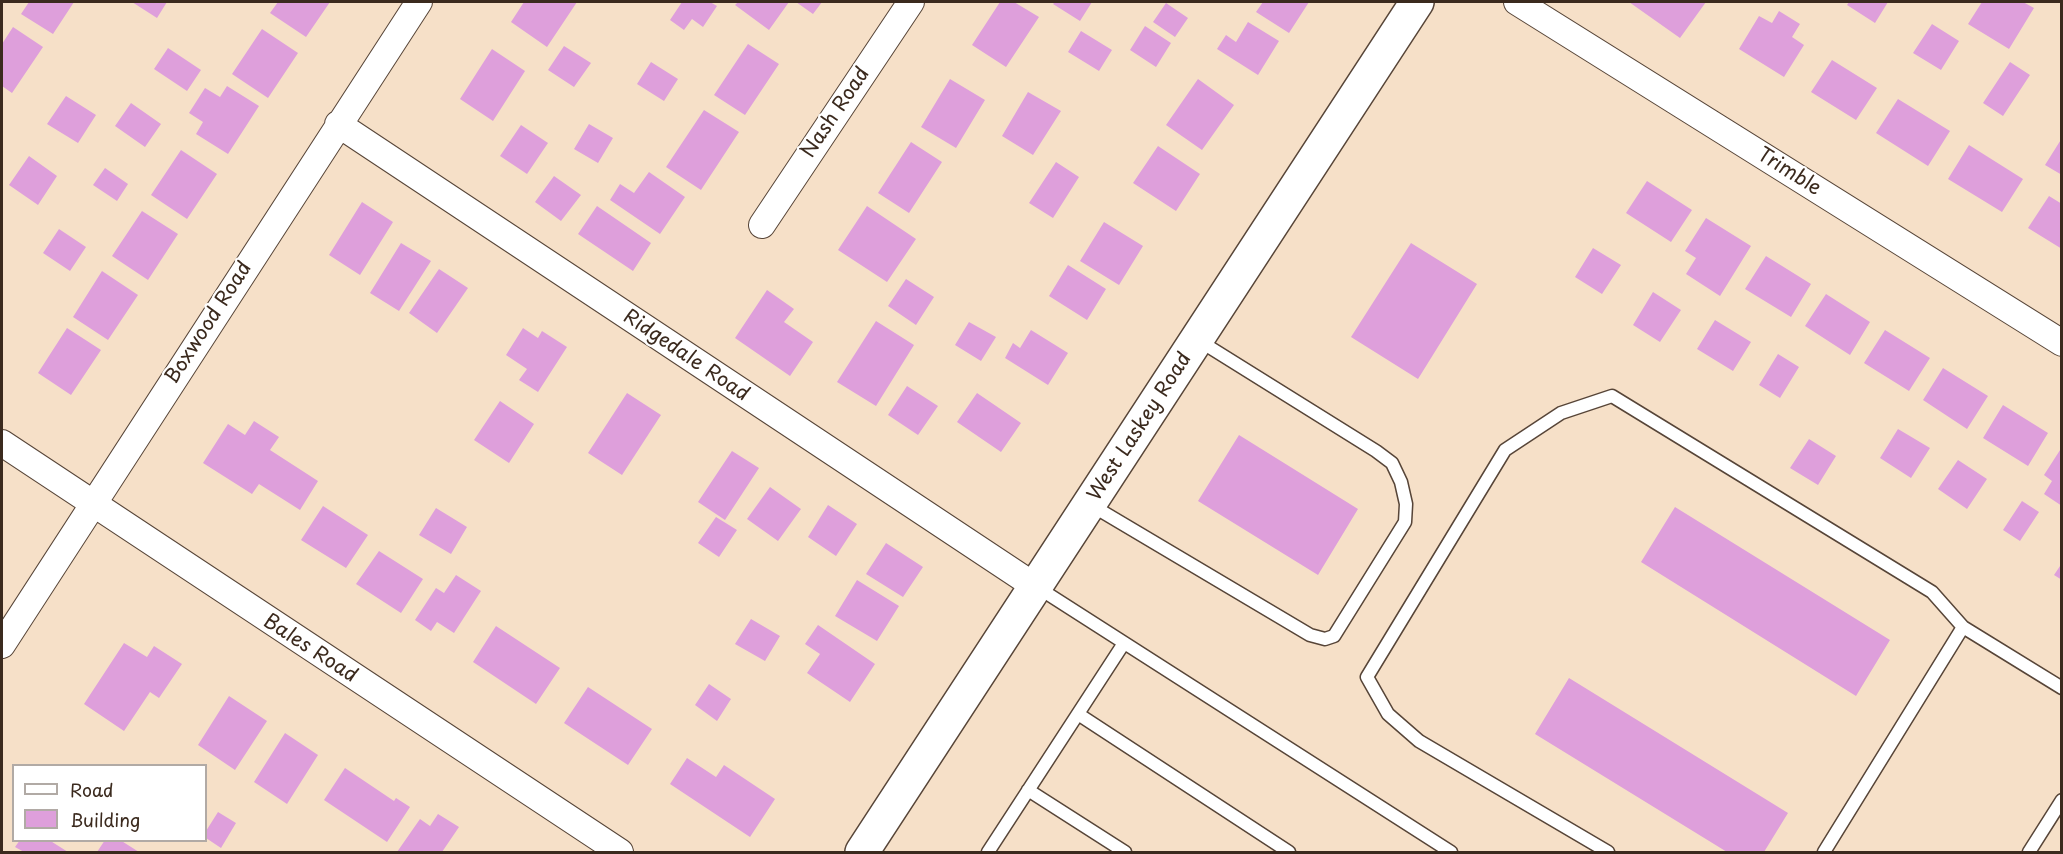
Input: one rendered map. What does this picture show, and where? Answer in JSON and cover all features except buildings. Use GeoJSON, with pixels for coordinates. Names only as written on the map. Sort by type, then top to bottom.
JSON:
{"type":"FeatureCollection","features":[{"type":"Feature","properties":{"kind":"main road","name":"West Laskey Road"},"geometry":{"type":"LineString","coordinates":[[862,852],[1417,2]]}},
{"type":"Feature","properties":{"kind":"street","name":"Boxwood Road"},"geometry":{"type":"LineString","coordinates":[[2,645],[419,2]]}},
{"type":"Feature","properties":{"kind":"street","name":"Nash Road"},"geometry":{"type":"LineString","coordinates":[[762,225],[911,2]]}},
{"type":"Feature","properties":{"kind":"street","name":"Trimble"},"geometry":{"type":"LineString","coordinates":[[1517,2],[2061,343]]}},
{"type":"Feature","properties":{"kind":"street","name":"Ridgedale Road"},"geometry":{"type":"LineString","coordinates":[[338,124],[1036,587]]}},
{"type":"Feature","properties":{"kind":"street","name":"Bales Road"},"geometry":{"type":"LineString","coordinates":[[2,443],[92,505],[620,852]]}},
{"type":"Feature","properties":{"kind":"lane"},"geometry":{"type":"LineString","coordinates":[[1090,504],[1310,635],[1325,639],[1334,636],[1404,522],[1406,504],[1401,482],[1392,463],[1376,451],[1197,340]]}},
{"type":"Feature","properties":{"kind":"lane"},"geometry":{"type":"LineString","coordinates":[[1608,852],[1419,741],[1388,714],[1367,677],[1505,450],[1561,413],[1612,396],[1932,592],[1963,627],[2061,688]]}},
{"type":"Feature","properties":{"kind":"lane"},"geometry":{"type":"LineString","coordinates":[[1036,587],[1442,850]]}},
{"type":"Feature","properties":{"kind":"lane"},"geometry":{"type":"LineString","coordinates":[[1824,852],[1963,627]]}},
{"type":"Feature","properties":{"kind":"lane"},"geometry":{"type":"LineString","coordinates":[[988,852],[1124,643]]}},
{"type":"Feature","properties":{"kind":"lane"},"geometry":{"type":"LineString","coordinates":[[1078,714],[1289,852]]}},
{"type":"Feature","properties":{"kind":"lane"},"geometry":{"type":"LineString","coordinates":[[1028,790],[1125,852]]}},
{"type":"Feature","properties":{"kind":"lane"},"geometry":{"type":"LineString","coordinates":[[2029,852],[2061,800]]}}]}
